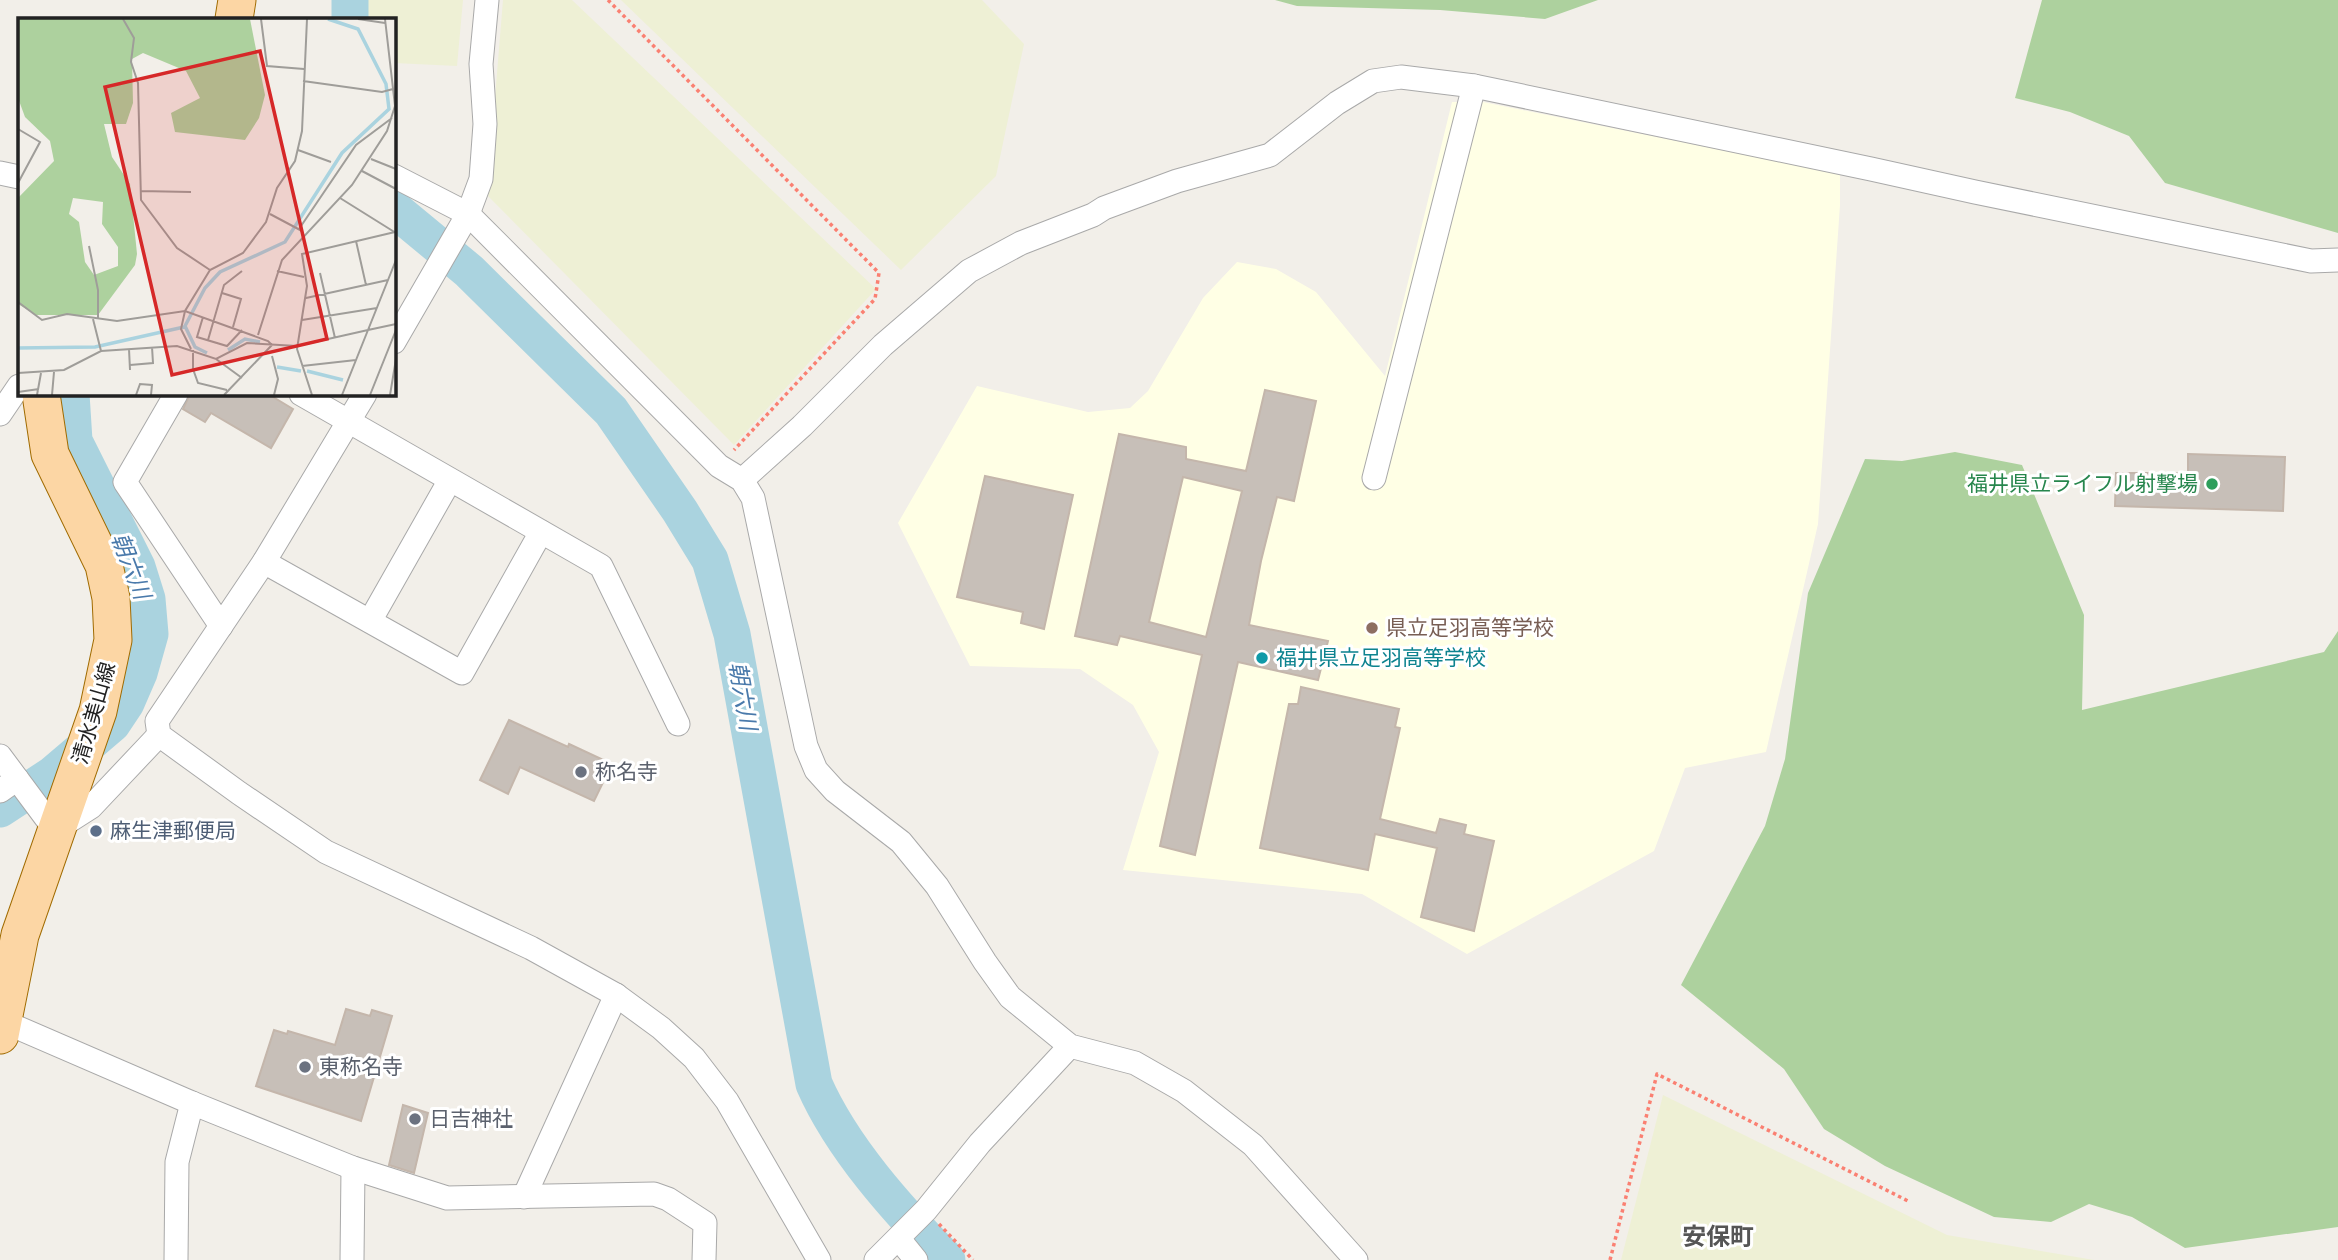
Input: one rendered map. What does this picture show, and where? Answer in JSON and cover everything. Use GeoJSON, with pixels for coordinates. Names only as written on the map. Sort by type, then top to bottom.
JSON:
{"type":"FeatureCollection","features":[{"type":"Feature","properties":{"kind":"main road"},"geometry":{"type":"LineString","coordinates":[[234,18],[237,0]]}},
{"type":"Feature","properties":{"kind":"main road","name":"清水美山線"},"geometry":{"type":"LineString","coordinates":[[1,1025],[20,935],[55,830],[29,791],[98,711],[113,640],[111,598],[104,565],[50,454],[41,396]]}},
{"type":"Feature","properties":{"kind":"street"},"geometry":{"type":"LineString","coordinates":[[396,338],[464,220],[481,179],[485,124],[481,64],[487,0]]}},
{"type":"Feature","properties":{"kind":"street"},"geometry":{"type":"LineString","coordinates":[[742,480],[802,426],[883,345],[969,271],[1021,243],[1093,215],[1104,208],[1177,181],[1270,155],[1337,103],[1373,81],[1401,78],[1474,86],[2311,261],[2338,260]]}},
{"type":"Feature","properties":{"kind":"street"},"geometry":{"type":"LineString","coordinates":[[1374,478],[1474,86]]}},
{"type":"Feature","properties":{"kind":"street"},"geometry":{"type":"LineString","coordinates":[[0,173],[18,177]]}},
{"type":"Feature","properties":{"kind":"street"},"geometry":{"type":"LineString","coordinates":[[396,177],[464,220],[719,466],[742,480],[753,498],[806,746],[816,769],[835,791],[901,842],[937,886],[1010,997],[1070,1046],[1135,1063],[1184,1091],[1253,1145],[1356,1260]]}},
{"type":"Feature","properties":{"kind":"street"},"geometry":{"type":"LineString","coordinates":[[0,414],[18,387]]}},
{"type":"Feature","properties":{"kind":"street"},"geometry":{"type":"LineString","coordinates":[[175,396],[125,482],[221,625]]}},
{"type":"Feature","properties":{"kind":"street"},"geometry":{"type":"LineString","coordinates":[[305,396],[601,566],[678,724]]}},
{"type":"Feature","properties":{"kind":"street"},"geometry":{"type":"LineString","coordinates":[[364,396],[264,562],[157,720],[159,735],[326,852],[531,948],[616,995],[661,1028],[694,1058],[727,1101],[819,1260]]}},
{"type":"Feature","properties":{"kind":"street"},"geometry":{"type":"LineString","coordinates":[[370,621],[450,480]]}},
{"type":"Feature","properties":{"kind":"street"},"geometry":{"type":"LineString","coordinates":[[264,562],[462,673],[541,532]]}},
{"type":"Feature","properties":{"kind":"street"},"geometry":{"type":"LineString","coordinates":[[55,830],[91,807],[159,735]]}},
{"type":"Feature","properties":{"kind":"street"},"geometry":{"type":"LineString","coordinates":[[0,756],[29,791]]}},
{"type":"Feature","properties":{"kind":"street"},"geometry":{"type":"LineString","coordinates":[[524,1197],[616,995]]}},
{"type":"Feature","properties":{"kind":"street"},"geometry":{"type":"LineString","coordinates":[[1,1025],[353,1168],[447,1198],[654,1194],[668,1199],[705,1223],[704,1260]]}},
{"type":"Feature","properties":{"kind":"street"},"geometry":{"type":"LineString","coordinates":[[876,1260],[926,1210],[980,1143],[1070,1046]]}},
{"type":"Feature","properties":{"kind":"street"},"geometry":{"type":"LineString","coordinates":[[177,1260],[177,1162],[192,1103]]}},
{"type":"Feature","properties":{"kind":"street"},"geometry":{"type":"LineString","coordinates":[[352,1260],[353,1168]]}},
{"type":"Feature","properties":{"kind":"street"},"geometry":{"type":"LineString","coordinates":[[902,1236],[916,1260]]}},
{"type":"Feature","properties":{"kind":"path"},"geometry":{"type":"LineString","coordinates":[[608,0],[879,273],[875,299],[719,466]]}},
{"type":"Feature","properties":{"kind":"path"},"geometry":{"type":"LineString","coordinates":[[1611,1260],[1657,1074],[1908,1201]]}},
{"type":"Feature","properties":{"kind":"path"},"geometry":{"type":"LineString","coordinates":[[926,1210],[973,1260]]}},
{"type":"Feature","properties":{"kind":"shaded area"},"geometry":{"type":"Polygon","coordinates":[[[365,0],[463,0],[457,66],[396,63],[396,18],[364,18],[365,0]]]}},
{"type":"Feature","properties":{"kind":"shaded area"},"geometry":{"type":"Polygon","coordinates":[[[503,0],[572,0],[876,289],[734,445],[487,195],[503,0]]]}},
{"type":"Feature","properties":{"kind":"shaded area"},"geometry":{"type":"Polygon","coordinates":[[[621,0],[982,0],[1024,44],[996,176],[901,270],[621,0]]]}},
{"type":"Feature","properties":{"kind":"shaded area"},"geometry":{"type":"Polygon","coordinates":[[[1452,102],[1483,102],[1840,174],[1818,524],[1766,752],[1685,768],[1654,851],[1467,954],[1362,894],[1123,870],[1159,752],[1133,705],[1080,669],[970,666],[898,523],[977,386],[1088,412],[1130,408],[1148,391],[1203,298],[1237,262],[1276,269],[1316,292],[1385,376],[1452,102]]]}},
{"type":"Feature","properties":{"kind":"shaded area"},"geometry":{"type":"Polygon","coordinates":[[[1663,1095],[1947,1235],[2094,1260],[1621,1260],[1663,1095]]]}},
{"type":"Feature","properties":{"kind":"green space"},"geometry":{"type":"Polygon","coordinates":[[[1275,0],[1598,0],[1545,19],[1440,10],[1297,6],[1275,0]]]}},
{"type":"Feature","properties":{"kind":"green space"},"geometry":{"type":"Polygon","coordinates":[[[2042,0],[2338,0],[2338,233],[2165,183],[2129,136],[2070,112],[2015,98],[2042,0]]]}},
{"type":"Feature","properties":{"kind":"green space"},"geometry":{"type":"Polygon","coordinates":[[[1955,452],[2022,465],[2084,615],[2082,710],[2324,652],[2338,631],[2338,1227],[2185,1248],[2132,1217],[2089,1204],[2051,1222],[1994,1217],[1885,1166],[1824,1129],[1784,1069],[1681,985],[1765,826],[1785,759],[1808,593],[1865,459],[1902,461],[1955,452]]]}},
{"type":"Feature","properties":{"kind":"building"},"geometry":{"type":"Polygon","coordinates":[[[1265,390],[1316,401],[1294,501],[1277,497],[1249,625],[1328,641],[1318,680],[1238,662],[1195,855],[1160,846],[1202,655],[1120,636],[1117,645],[1075,636],[1119,434],[1186,447],[1186,459],[1246,471],[1265,390]],[[1183,477],[1149,622],[1206,637],[1242,491],[1183,477]]]}},
{"type":"Feature","properties":{"kind":"building"},"geometry":{"type":"Polygon","coordinates":[[[189,396],[271,396],[293,409],[271,448],[211,413],[205,422],[183,409],[189,396]]]}},
{"type":"Feature","properties":{"kind":"building"},"geometry":{"type":"Polygon","coordinates":[[[2188,454],[2285,457],[2283,511],[2115,506],[2116,473],[2188,473],[2188,454]]]}},
{"type":"Feature","properties":{"kind":"building"},"geometry":{"type":"Polygon","coordinates":[[[985,476],[1073,495],[1044,629],[1021,623],[1023,612],[957,597],[985,476]]]}},
{"type":"Feature","properties":{"kind":"building"},"geometry":{"type":"Polygon","coordinates":[[[1301,687],[1399,709],[1395,727],[1400,728],[1380,819],[1436,833],[1440,819],[1466,825],[1464,834],[1494,841],[1474,931],[1421,917],[1437,848],[1375,834],[1368,870],[1260,848],[1289,704],[1298,704],[1301,687]]]}},
{"type":"Feature","properties":{"kind":"building"},"geometry":{"type":"Polygon","coordinates":[[[509,720],[612,764],[594,801],[520,767],[508,794],[480,780],[509,720]]]}},
{"type":"Feature","properties":{"kind":"building"},"geometry":{"type":"Polygon","coordinates":[[[346,1009],[370,1016],[372,1010],[392,1016],[361,1121],[256,1086],[274,1030],[287,1034],[288,1031],[335,1045],[346,1009]]]}},
{"type":"Feature","properties":{"kind":"building"},"geometry":{"type":"Polygon","coordinates":[[[403,1105],[428,1113],[414,1173],[389,1165],[403,1105]]]}},
{"type":"Feature","properties":{"kind":"waterway"},"geometry":{"type":"LineString","coordinates":[[350,0],[350,18]]}},
{"type":"Feature","properties":{"kind":"waterway","name":"朝六川"},"geometry":{"type":"LineString","coordinates":[[396,211],[469,271],[611,411],[680,511],[710,560],[732,634],[814,1084],[855,1155],[909,1220],[947,1260]]}},
{"type":"Feature","properties":{"kind":"waterway","name":"朝六川"},"geometry":{"type":"LineString","coordinates":[[0,809],[52,775],[112,724],[126,703],[139,673],[150,634],[147,599],[137,567],[74,441],[71,396]]}},
{"type":"Feature","properties":{"kind":"place","name":"福井県立ライフル射撃場"},"geometry":{"type":"Point","coordinates":[2212,484]}},
{"type":"Feature","properties":{"kind":"place","name":"県立足羽高等学校"},"geometry":{"type":"Point","coordinates":[1372,628]}},
{"type":"Feature","properties":{"kind":"place","name":"福井県立足羽高等学校"},"geometry":{"type":"Point","coordinates":[1262,658]}},
{"type":"Feature","properties":{"kind":"place","name":"称名寺"},"geometry":{"type":"Point","coordinates":[581,772]}},
{"type":"Feature","properties":{"kind":"place","name":"麻生津郵便局"},"geometry":{"type":"Point","coordinates":[96,831]}},
{"type":"Feature","properties":{"kind":"place","name":"東称名寺"},"geometry":{"type":"Point","coordinates":[305,1067]}},
{"type":"Feature","properties":{"kind":"place","name":"日吉神社"},"geometry":{"type":"Point","coordinates":[415,1119]}},
{"type":"Feature","properties":{"kind":"district","name":"安保町"},"geometry":{"type":"Point","coordinates":[1718,1237]}}]}
